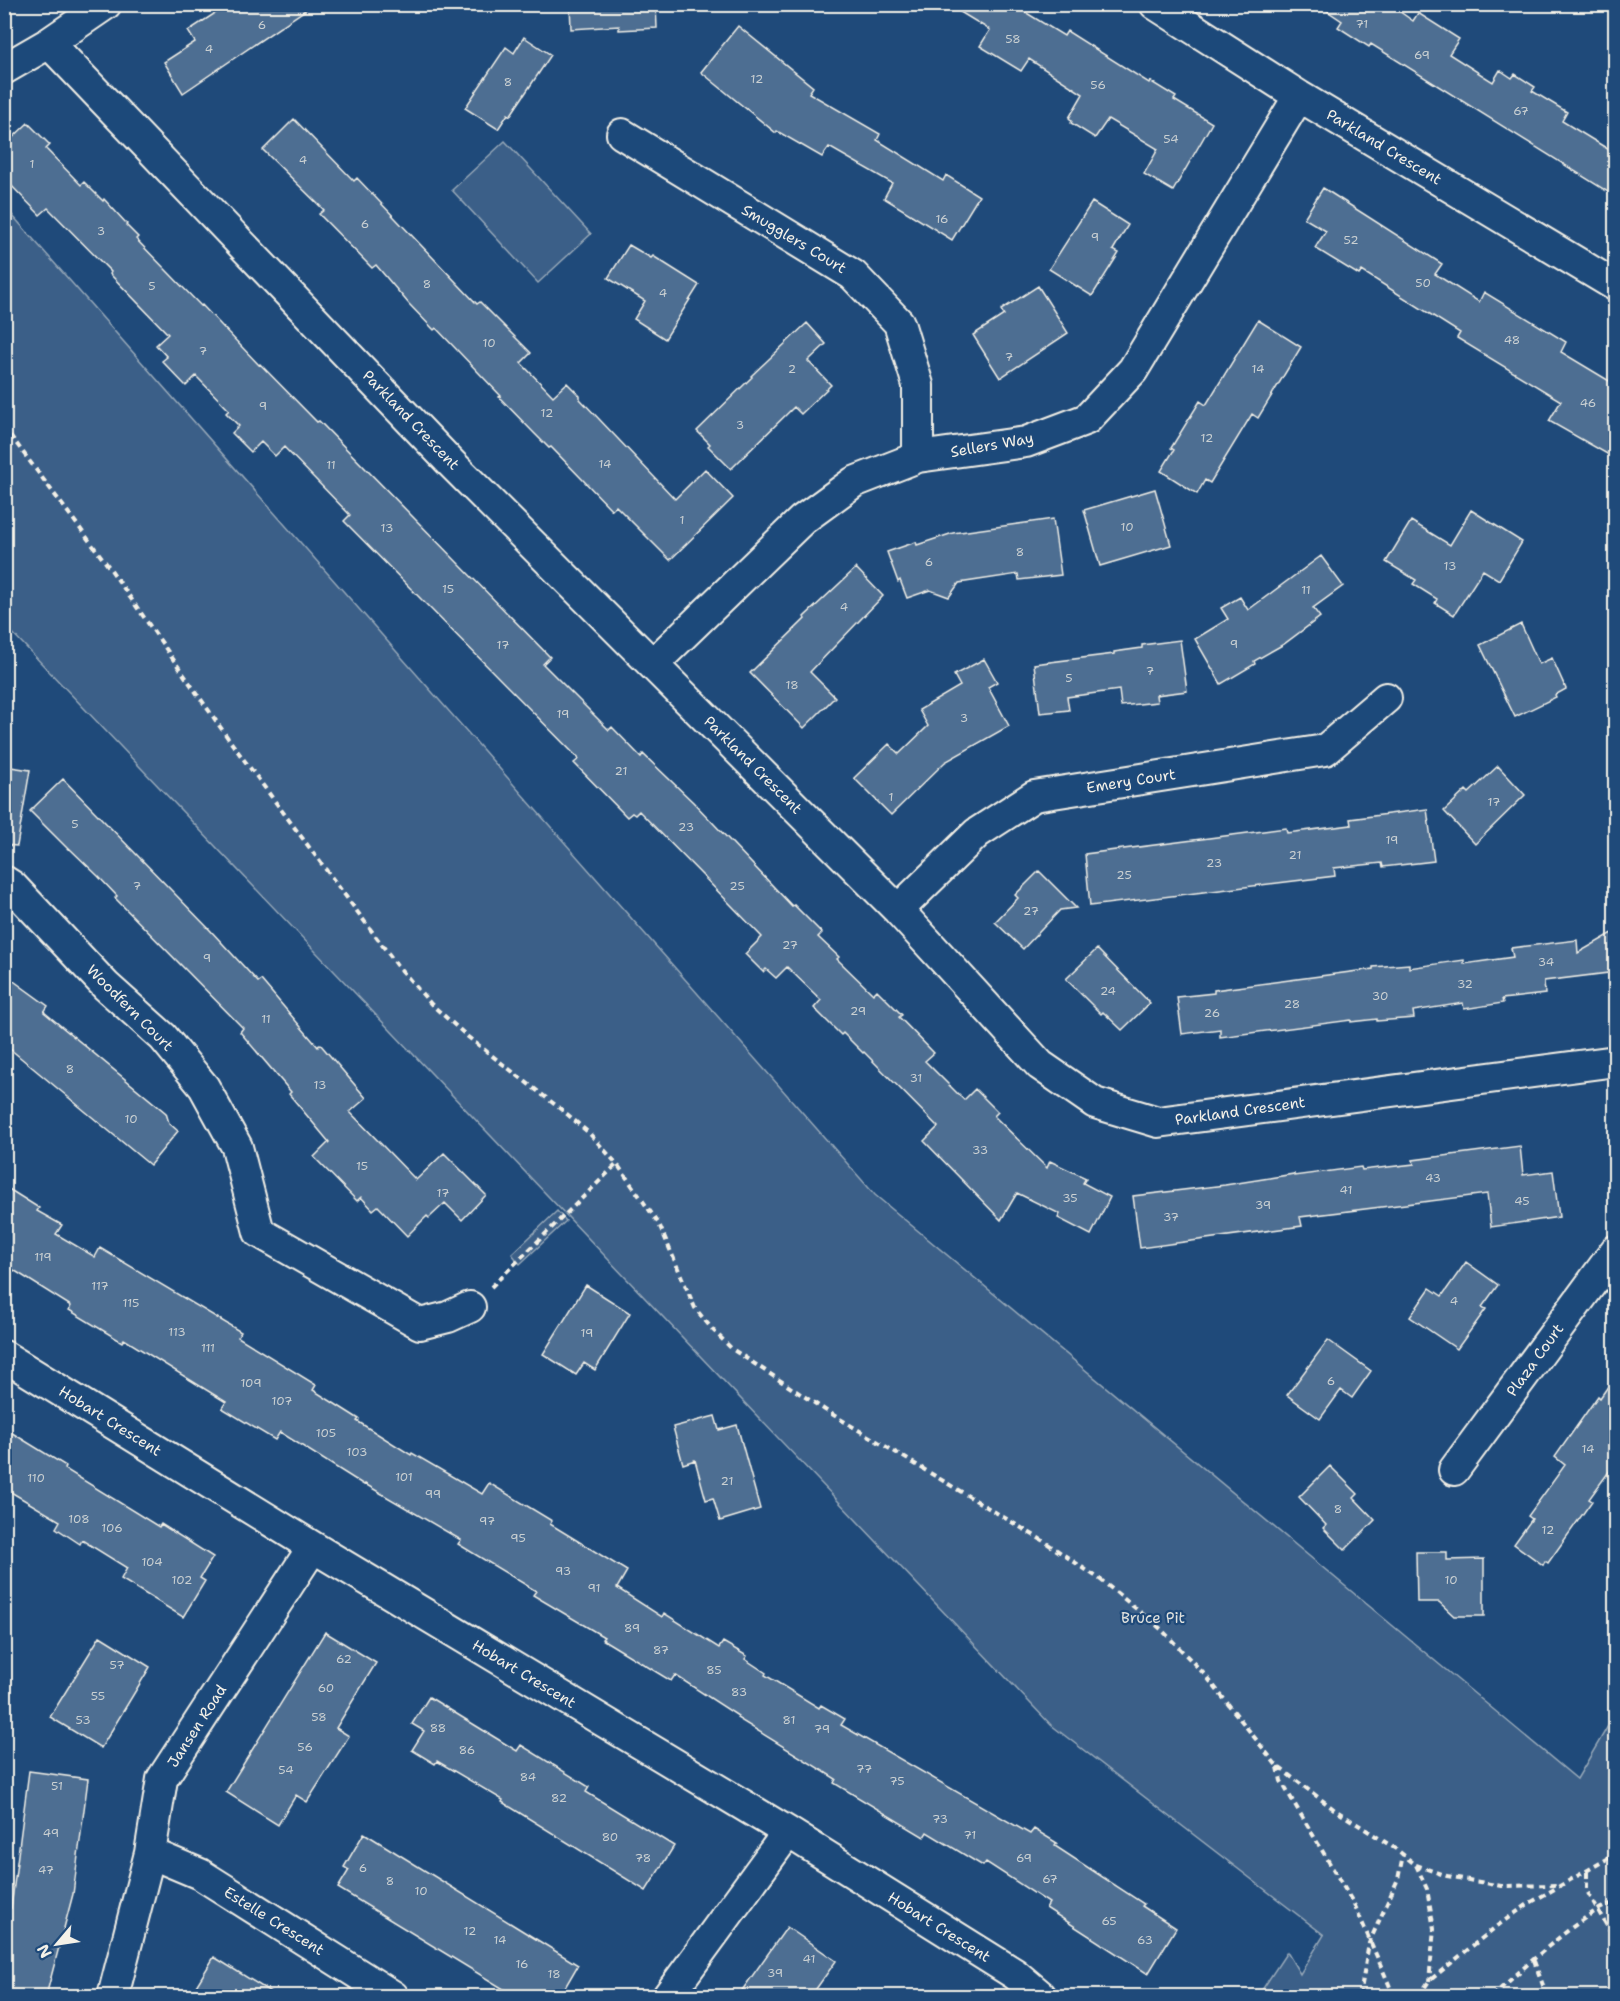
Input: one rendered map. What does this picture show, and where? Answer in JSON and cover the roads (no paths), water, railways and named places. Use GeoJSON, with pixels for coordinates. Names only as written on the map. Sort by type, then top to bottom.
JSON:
{"type":"FeatureCollection","features":[{"type":"Feature","properties":{"kind":"street"},"geometry":{"type":"LineString","coordinates":[[4,69],[49,43],[106,4]]}},
{"type":"Feature","properties":{"kind":"street","name":"Parkland Crescent"},"geometry":{"type":"LineString","coordinates":[[1155,4],[1299,96],[1616,286]]}},
{"type":"Feature","properties":{"kind":"street","name":"Parkland Crescent"},"geometry":{"type":"LineString","coordinates":[[49,43],[452,464],[898,910],[1040,1065],[1095,1103],[1158,1122],[1616,1061]]}},
{"type":"Feature","properties":{"kind":"street","name":"Sellers Way"},"geometry":{"type":"LineString","coordinates":[[653,664],[802,520],[855,482],[918,457],[1026,442],[1087,419],[1133,370],[1299,96]]}},
{"type":"Feature","properties":{"kind":"street","name":"Smugglers Court"},"geometry":{"type":"LineString","coordinates":[[622,134],[853,275],[899,323],[918,385],[918,457]]}},
{"type":"Feature","properties":{"kind":"street","name":"Emery Court"},"geometry":{"type":"LineString","coordinates":[[898,910],[977,833],[1034,796],[1325,750],[1386,698]]}},
{"type":"Feature","properties":{"kind":"street","name":"Woodfern Court"},"geometry":{"type":"LineString","coordinates":[[4,881],[12,886],[106,986],[163,1037],[204,1087],[237,1147],[259,1232],[420,1324],[448,1317],[470,1306]]}},
{"type":"Feature","properties":{"kind":"street","name":"Plaza Court"},"geometry":{"type":"LineString","coordinates":[[1454,1470],[1616,1250]]}},
{"type":"Feature","properties":{"kind":"street","name":"Hobart Crescent"},"geometry":{"type":"LineString","coordinates":[[4,1356],[313,1547],[788,1832],[1016,1974],[1041,1996]]}},
{"type":"Feature","properties":{"kind":"street","name":"Jansen Road"},"geometry":{"type":"LineString","coordinates":[[113,1996],[150,1853],[162,1779],[313,1547]]}},
{"type":"Feature","properties":{"kind":"street"},"geometry":{"type":"LineString","coordinates":[[668,1996],[788,1832]]}},
{"type":"Feature","properties":{"kind":"street","name":"Estelle Crescent"},"geometry":{"type":"LineString","coordinates":[[150,1853],[200,1874],[393,1996]]}},
{"type":"Feature","properties":{"kind":"park label","name":"Bruce Pit"},"geometry":{"type":"Point","coordinates":[1153,1618]}}]}
